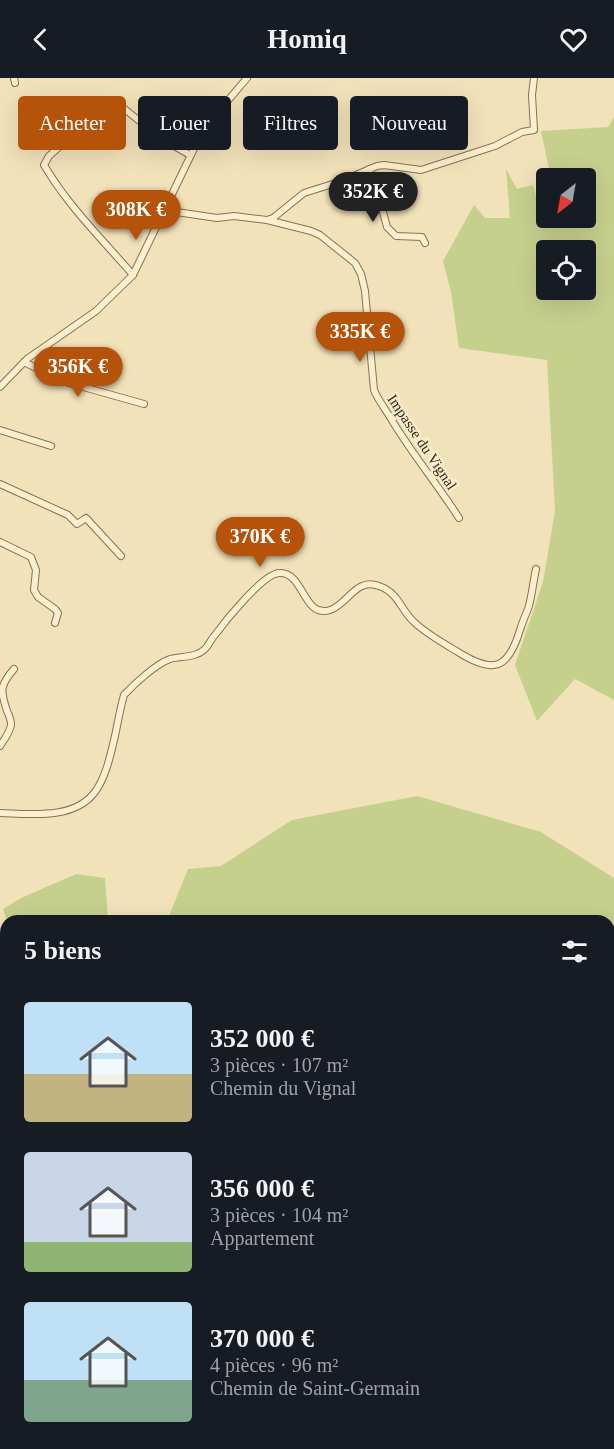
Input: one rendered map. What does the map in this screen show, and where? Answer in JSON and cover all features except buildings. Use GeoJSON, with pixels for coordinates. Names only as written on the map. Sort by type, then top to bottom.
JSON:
{"type":"FeatureCollection","features":[{"type":"Feature","properties":{"kind":"street"},"geometry":{"type":"LineString","coordinates":[[0,387],[24,362],[96,311],[133,275],[190,155],[212,117],[247,78]]}},
{"type":"Feature","properties":{"kind":"street"},"geometry":{"type":"LineString","coordinates":[[267,220],[273,218],[293,199],[304,193],[342,181],[369,169],[384,165],[421,170],[495,146],[522,132],[534,129],[532,95],[534,78]]}},
{"type":"Feature","properties":{"kind":"street"},"geometry":{"type":"LineString","coordinates":[[126,110],[162,139],[190,155]]}},
{"type":"Feature","properties":{"kind":"street"},"geometry":{"type":"LineString","coordinates":[[56,150],[44,165],[55,185],[133,275]]}},
{"type":"Feature","properties":{"kind":"street"},"geometry":{"type":"LineString","coordinates":[[369,169],[371,180],[386,192],[381,205],[387,227],[396,236],[422,237],[425,243]]}},
{"type":"Feature","properties":{"kind":"street","name":"Impasse du Vignal"},"geometry":{"type":"LineString","coordinates":[[163,210],[217,218],[234,216],[267,220],[311,231],[320,235],[355,263],[361,274],[365,291],[374,390],[379,402],[404,440],[438,485],[459,518]]}},
{"type":"Feature","properties":{"kind":"street"},"geometry":{"type":"LineString","coordinates":[[24,362],[62,381],[144,404]]}},
{"type":"Feature","properties":{"kind":"street"},"geometry":{"type":"LineString","coordinates":[[0,430],[51,446]]}},
{"type":"Feature","properties":{"kind":"street"},"geometry":{"type":"LineString","coordinates":[[0,484],[68,515],[78,524],[86,518],[121,556]]}},
{"type":"Feature","properties":{"kind":"street"},"geometry":{"type":"LineString","coordinates":[[0,543],[31,557],[36,570],[34,590],[38,597],[56,609],[58,614],[55,623]]}},
{"type":"Feature","properties":{"kind":"street"},"geometry":{"type":"LineString","coordinates":[[0,813],[47,814],[70,809],[88,799],[97,790],[106,767],[124,695],[140,680],[169,660],[200,653],[257,585],[272,574],[282,572],[288,575],[299,585],[311,606],[321,610],[329,610],[364,584],[377,584],[400,601],[411,620],[442,642],[472,661],[485,665],[498,665],[508,658],[514,649],[529,607],[536,569]]}},
{"type":"Feature","properties":{"kind":"street"},"geometry":{"type":"LineString","coordinates":[[0,746],[11,728],[1,684],[3,678],[14,669]]}},
{"type":"Feature","properties":{"kind":"green space"},"geometry":{"type":"Polygon","coordinates":[[[614,117],[614,700],[575,679],[537,721],[515,665],[543,582],[555,511],[547,360],[459,348],[451,292],[443,261],[474,205],[485,218],[510,218],[506,169],[517,189],[533,185],[536,196],[536,228],[596,228],[596,168],[549,168],[541,131],[608,127],[614,117]]]}},
{"type":"Feature","properties":{"kind":"green space"},"geometry":{"type":"Polygon","coordinates":[[[417,796],[541,832],[614,878],[614,915],[169,915],[188,869],[221,866],[292,820],[417,796]]]}},
{"type":"Feature","properties":{"kind":"green space"},"geometry":{"type":"Polygon","coordinates":[[[76,874],[105,878],[108,915],[5,915],[3,909],[21,898],[76,874]]]}}]}
